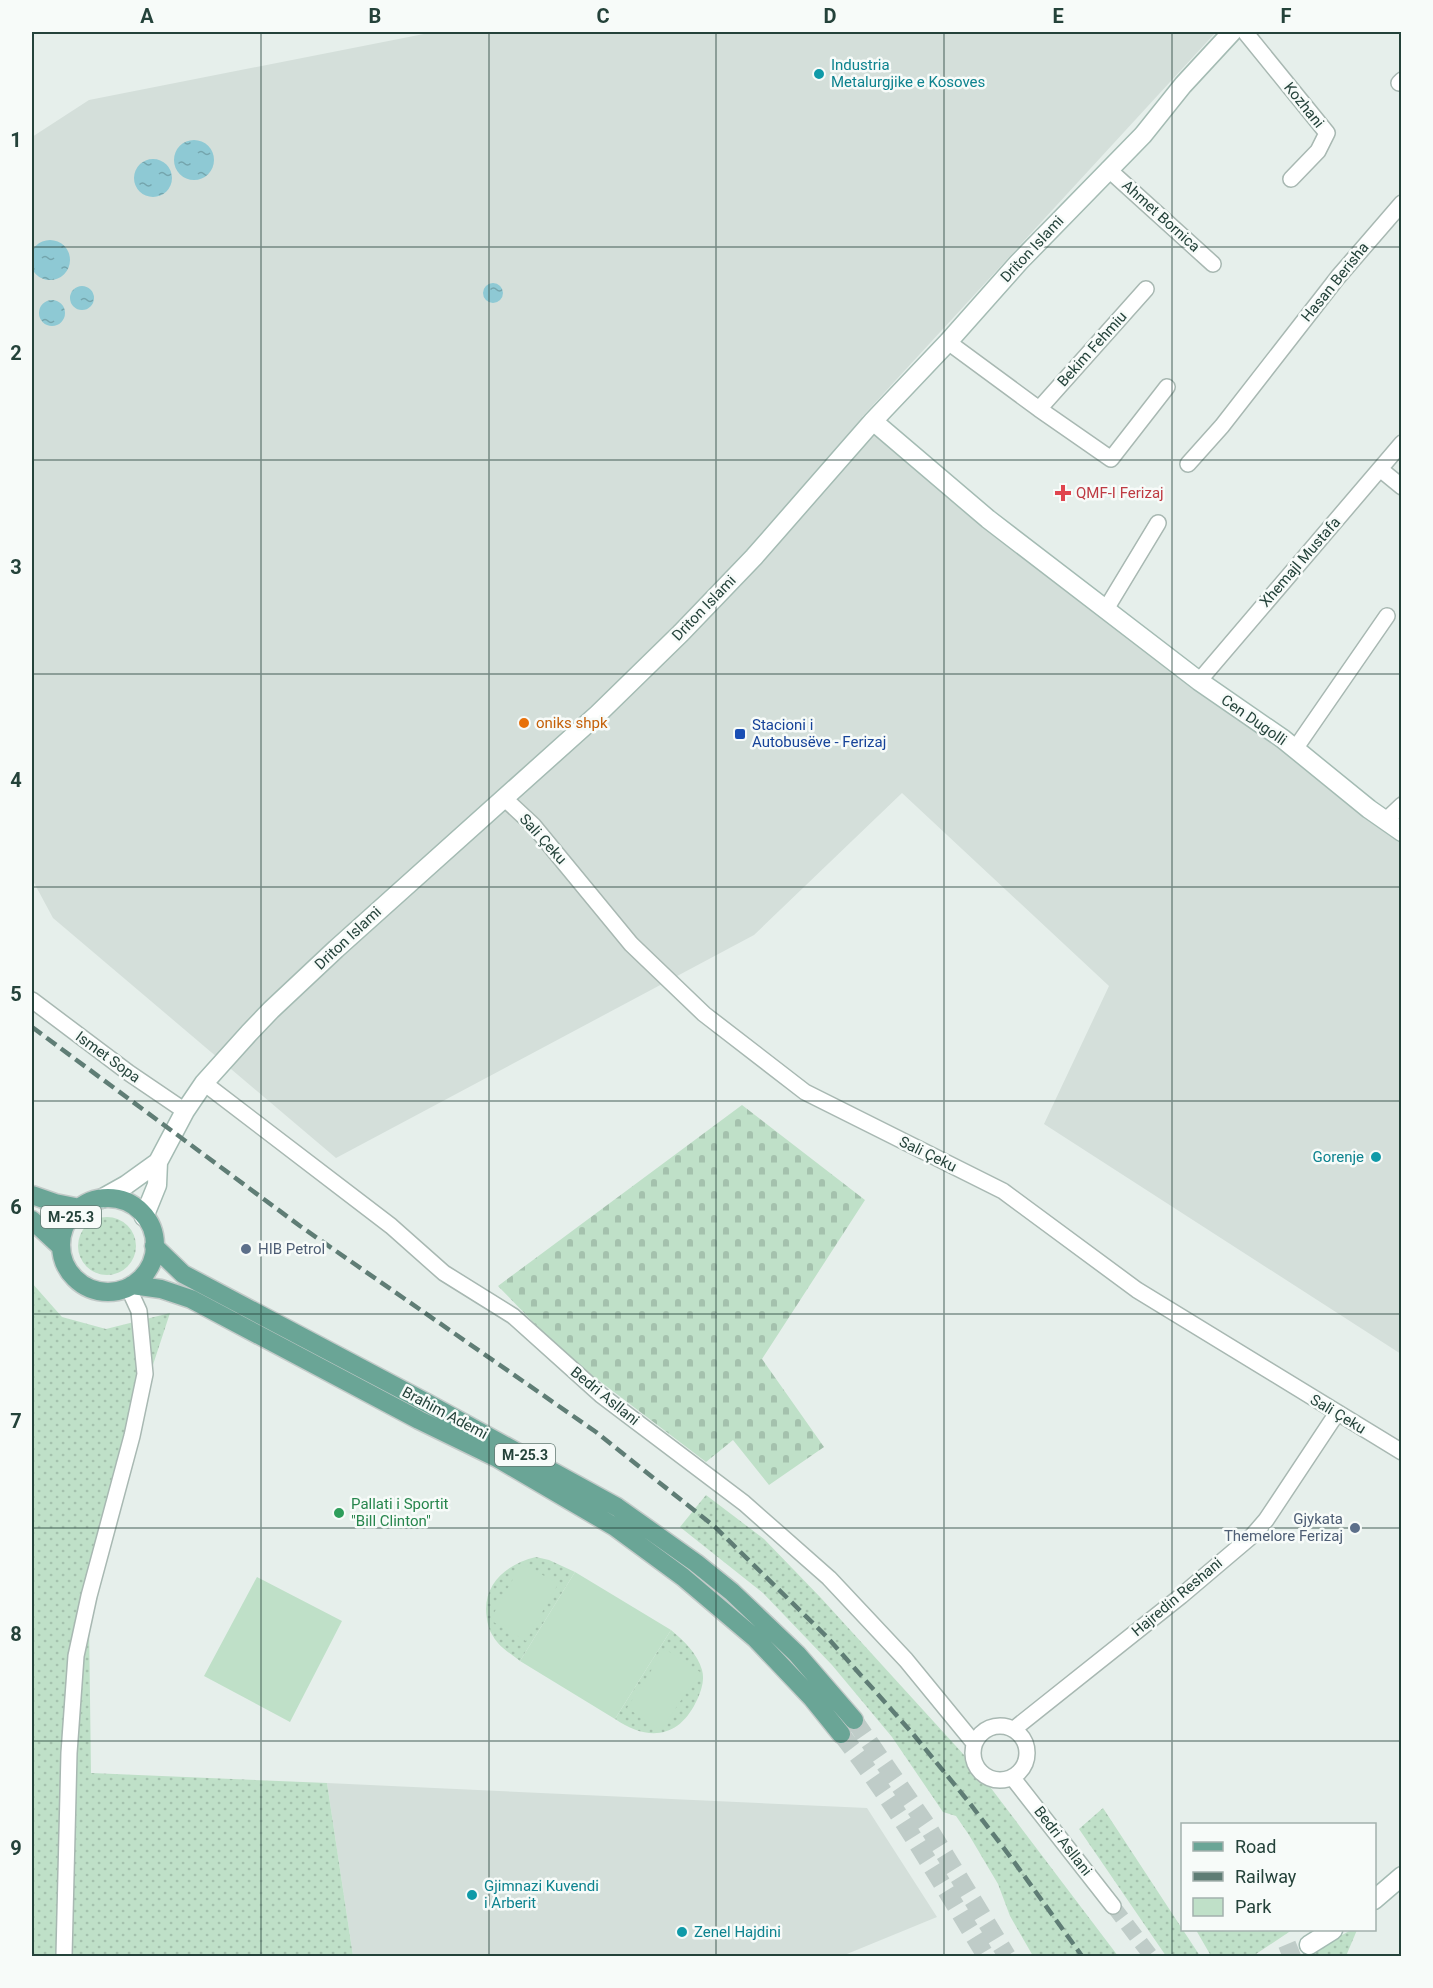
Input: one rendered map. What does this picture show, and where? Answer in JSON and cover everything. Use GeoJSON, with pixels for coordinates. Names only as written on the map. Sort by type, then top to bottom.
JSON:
{"type":"FeatureCollection","features":[{"type":"Feature","properties":{"kind":"main road","name":"M-25.3"},"geometry":{"type":"LineString","coordinates":[[32,1195],[80,1208]]}},
{"type":"Feature","properties":{"kind":"main road","name":"M-25.3"},"geometry":{"type":"LineString","coordinates":[[61,1247],[66,1224],[80,1208],[101,1199],[133,1206],[144,1217]]}},
{"type":"Feature","properties":{"kind":"main road","name":"Brahim Ademi"},"geometry":{"type":"LineString","coordinates":[[144,1217],[152,1227],[154,1246],[183,1274],[617,1507],[696,1563],[732,1592],[797,1654],[854,1720]]}},
{"type":"Feature","properties":{"kind":"main road","name":"Brahim Ademi"},"geometry":{"type":"LineString","coordinates":[[32,1220],[61,1247],[68,1270],[86,1287],[109,1292],[130,1286],[161,1289],[191,1299],[419,1420],[497,1458],[615,1527],[683,1577],[756,1639],[812,1698],[841,1734]]}},
{"type":"Feature","properties":{"kind":"main road"},"geometry":{"type":"LineString","coordinates":[[130,1286],[148,1269],[154,1246]]}},
{"type":"Feature","properties":{"kind":"street","name":"Driton Islami"},"geometry":{"type":"LineString","coordinates":[[144,1217],[157,1185],[158,1162],[185,1111],[204,1083],[271,1010],[383,905],[598,714],[681,633],[754,557],[873,421],[948,342],[1019,262],[1143,135],[1232,32]]}},
{"type":"Feature","properties":{"kind":"street","name":"Kozhani"},"geometry":{"type":"LineString","coordinates":[[1245,32],[1327,133],[1318,151],[1291,179]]}},
{"type":"Feature","properties":{"kind":"street","name":"Ahmet Bornica"},"geometry":{"type":"LineString","coordinates":[[1108,169],[1213,264]]}},
{"type":"Feature","properties":{"kind":"street","name":"Hasan Berisha"},"geometry":{"type":"LineString","coordinates":[[1188,464],[1222,426],[1338,277],[1401,203]]}},
{"type":"Feature","properties":{"kind":"street","name":"Bekim Fehmiu"},"geometry":{"type":"LineString","coordinates":[[1039,409],[1146,289]]}},
{"type":"Feature","properties":{"kind":"street"},"geometry":{"type":"LineString","coordinates":[[948,342],[1111,459],[1167,387]]}},
{"type":"Feature","properties":{"kind":"street","name":"Cen Dugolli"},"geometry":{"type":"LineString","coordinates":[[873,421],[988,519],[1199,681],[1295,749],[1401,832]]}},
{"type":"Feature","properties":{"kind":"street","name":"Xhemajl Mustafa"},"geometry":{"type":"LineString","coordinates":[[1199,681],[1401,443]]}},
{"type":"Feature","properties":{"kind":"street"},"geometry":{"type":"LineString","coordinates":[[1380,469],[1401,487]]}},
{"type":"Feature","properties":{"kind":"street"},"geometry":{"type":"LineString","coordinates":[[1106,609],[1158,523]]}},
{"type":"Feature","properties":{"kind":"street"},"geometry":{"type":"LineString","coordinates":[[1295,749],[1387,616]]}},
{"type":"Feature","properties":{"kind":"street","name":"Sali Çeku"},"geometry":{"type":"LineString","coordinates":[[504,798],[532,825],[631,944],[704,1014],[805,1092],[1003,1191],[1137,1290],[1401,1452]]}},
{"type":"Feature","properties":{"kind":"street"},"geometry":{"type":"LineString","coordinates":[[1385,821],[1401,805]]}},
{"type":"Feature","properties":{"kind":"street","name":"Ismet Sopa"},"geometry":{"type":"LineString","coordinates":[[32,1000],[129,1073],[185,1111]]}},
{"type":"Feature","properties":{"kind":"street","name":"Bedri Asllani"},"geometry":{"type":"LineString","coordinates":[[204,1083],[391,1226],[444,1273],[513,1316],[601,1395],[744,1503],[829,1578],[906,1660],[974,1743]]}},
{"type":"Feature","properties":{"kind":"street","name":"Driton Islami"},"geometry":{"type":"LineString","coordinates":[[101,1199],[126,1185],[158,1162]]}},
{"type":"Feature","properties":{"kind":"street"},"geometry":{"type":"LineString","coordinates":[[64,1956],[69,1753],[76,1656],[88,1596],[132,1436],[145,1374],[139,1311],[130,1286]]}},
{"type":"Feature","properties":{"kind":"street","name":"Hajredin Reshani"},"geometry":{"type":"LineString","coordinates":[[1014,1730],[1181,1596],[1252,1535],[1266,1520],[1336,1413]]}},
{"type":"Feature","properties":{"kind":"street"},"geometry":{"type":"LineString","coordinates":[[995,1726],[1014,1730],[1025,1744],[1025,1763],[1020,1771],[1003,1780],[994,1780],[985,1776],[974,1762],[972,1752],[974,1743],[986,1730],[995,1726]]}},
{"type":"Feature","properties":{"kind":"street","name":"Bedri Asllani"},"geometry":{"type":"LineString","coordinates":[[1012,1777],[1113,1906]]}},
{"type":"Feature","properties":{"kind":"street"},"geometry":{"type":"LineString","coordinates":[[1376,1898],[1401,1876]]}},
{"type":"Feature","properties":{"kind":"street"},"geometry":{"type":"LineString","coordinates":[[1309,1945],[1330,1931]]}},
{"type":"Feature","properties":{"kind":"shaded area"},"geometry":{"type":"Polygon","coordinates":[[[434,32],[1216,32],[862,417],[1205,692],[1401,840],[1401,1354],[1044,1124],[1109,986],[902,793],[754,935],[336,1158],[53,918],[32,879],[32,137],[89,100],[434,32]]]}},
{"type":"Feature","properties":{"kind":"shaded area"},"geometry":{"type":"Polygon","coordinates":[[[327,1783],[867,1808],[937,1917],[842,1956],[353,1956],[327,1783]]]}},
{"type":"Feature","properties":{"kind":"green space"},"geometry":{"type":"Polygon","coordinates":[[[742,1105],[865,1200],[762,1359],[824,1447],[769,1485],[733,1440],[706,1462],[564,1354],[498,1286],[742,1105]]]}},
{"type":"Feature","properties":{"kind":"green space"},"geometry":{"type":"Polygon","coordinates":[[[107,1217],[123,1222],[131,1230],[136,1246],[131,1262],[123,1270],[107,1275],[91,1270],[83,1262],[78,1246],[83,1230],[91,1222],[107,1217]]]}},
{"type":"Feature","properties":{"kind":"green space"},"geometry":{"type":"Polygon","coordinates":[[[32,1283],[62,1317],[106,1329],[170,1313],[106,1508],[89,1622],[91,1773],[327,1783],[353,1956],[32,1956],[32,1283]]]}},
{"type":"Feature","properties":{"kind":"green space"},"geometry":{"type":"Polygon","coordinates":[[[706,1495],[764,1539],[975,1767],[1118,1956],[1033,1956],[1010,1916],[998,1884],[969,1835],[956,1816],[943,1812],[892,1737],[832,1665],[763,1593],[680,1527],[706,1495]]]}},
{"type":"Feature","properties":{"kind":"green space"},"geometry":{"type":"Polygon","coordinates":[[[536,1557],[549,1560],[575,1572],[520,1661],[502,1647],[493,1636],[488,1625],[486,1607],[492,1586],[498,1578],[515,1565],[536,1557]]]}},
{"type":"Feature","properties":{"kind":"green space"},"geometry":{"type":"Polygon","coordinates":[[[522,1563],[558,1584],[526,1641],[490,1620],[522,1563]]]}},
{"type":"Feature","properties":{"kind":"green space"},"geometry":{"type":"Polygon","coordinates":[[[575,1572],[671,1630],[615,1719],[520,1661],[575,1572]]]}},
{"type":"Feature","properties":{"kind":"green space"},"geometry":{"type":"Polygon","coordinates":[[[257,1577],[342,1621],[290,1722],[204,1676],[257,1577]]]}},
{"type":"Feature","properties":{"kind":"green space"},"geometry":{"type":"Polygon","coordinates":[[[671,1630],[690,1648],[700,1664],[703,1678],[701,1690],[689,1714],[671,1729],[661,1733],[639,1731],[615,1719],[671,1630]]]}},
{"type":"Feature","properties":{"kind":"green space"},"geometry":{"type":"Polygon","coordinates":[[[665,1649],[700,1672],[661,1730],[627,1708],[665,1649]]]}},
{"type":"Feature","properties":{"kind":"green space"},"geometry":{"type":"Polygon","coordinates":[[[1103,1808],[1181,1927],[1181,1931],[1184,1931],[1200,1956],[1166,1956],[1079,1829],[1103,1808]]]}},
{"type":"Feature","properties":{"kind":"green space"},"geometry":{"type":"Polygon","coordinates":[[[1197,1931],[1290,1931],[1253,1956],[1211,1956],[1197,1931]]]}},
{"type":"Feature","properties":{"kind":"green space"},"geometry":{"type":"Polygon","coordinates":[[[1349,1931],[1357,1931],[1346,1956],[1305,1956],[1349,1931]]]}},
{"type":"Feature","properties":{"kind":"water"},"geometry":{"type":"Polygon","coordinates":[[[194,140],[208,146],[214,160],[208,174],[194,180],[180,174],[174,160],[180,146],[194,140]]]}},
{"type":"Feature","properties":{"kind":"water"},"geometry":{"type":"Polygon","coordinates":[[[153,159],[167,164],[172,178],[167,192],[153,197],[139,192],[134,178],[139,164],[153,159]]]}},
{"type":"Feature","properties":{"kind":"water"},"geometry":{"type":"Polygon","coordinates":[[[50,240],[64,246],[70,260],[64,274],[50,280],[36,274],[30,260],[36,246],[50,240]]]}},
{"type":"Feature","properties":{"kind":"water"},"geometry":{"type":"Polygon","coordinates":[[[493,283],[500,286],[503,293],[500,300],[493,303],[486,300],[483,293],[486,286],[493,283]]]}},
{"type":"Feature","properties":{"kind":"water"},"geometry":{"type":"Polygon","coordinates":[[[82,286],[91,289],[94,298],[91,307],[82,310],[73,307],[70,298],[73,289],[82,286]]]}},
{"type":"Feature","properties":{"kind":"water"},"geometry":{"type":"Polygon","coordinates":[[[52,300],[61,304],[65,313],[61,322],[52,326],[43,322],[39,313],[43,304],[52,300]]]}},
{"type":"Feature","properties":{"kind":"tunnel"},"geometry":{"type":"LineString","coordinates":[[854,1720],[928,1827],[1007,1956]]}},
{"type":"Feature","properties":{"kind":"tunnel"},"geometry":{"type":"LineString","coordinates":[[841,1734],[899,1815],[986,1956]]}},
{"type":"Feature","properties":{"kind":"tunnel"},"geometry":{"type":"LineString","coordinates":[[1113,1906],[1151,1956]]}},
{"type":"Feature","properties":{"kind":"tunnel"},"geometry":{"type":"LineString","coordinates":[[1282,1956],[1309,1945]]}},
{"type":"Feature","properties":{"kind":"railway"},"geometry":{"type":"LineString","coordinates":[[32,1027],[300,1226],[596,1432],[715,1527],[827,1637],[913,1734],[968,1801],[1082,1956]]}},
{"type":"Feature","properties":{"kind":"place","name":"Industria Metalurgjike e Kosoves"},"geometry":{"type":"Point","coordinates":[819,74]}},
{"type":"Feature","properties":{"kind":"place","name":"QMF-I Ferizaj"},"geometry":{"type":"Point","coordinates":[1063,493]}},
{"type":"Feature","properties":{"kind":"place","name":"oniks shpk"},"geometry":{"type":"Point","coordinates":[524,723]}},
{"type":"Feature","properties":{"kind":"place","name":"Stacioni i Autobusëve - Ferizaj"},"geometry":{"type":"Point","coordinates":[740,734]}},
{"type":"Feature","properties":{"kind":"place","name":"Gorenje"},"geometry":{"type":"Point","coordinates":[1376,1157]}},
{"type":"Feature","properties":{"kind":"place","name":"HIB Petrol"},"geometry":{"type":"Point","coordinates":[246,1249]}},
{"type":"Feature","properties":{"kind":"place","name":"Pallati i Sportit \"Bill Clinton\""},"geometry":{"type":"Point","coordinates":[339,1513]}},
{"type":"Feature","properties":{"kind":"place","name":"Gjykata Themelore Ferizaj"},"geometry":{"type":"Point","coordinates":[1355,1528]}},
{"type":"Feature","properties":{"kind":"place","name":"Gjimnazi Kuvendi i Arberit"},"geometry":{"type":"Point","coordinates":[472,1895]}},
{"type":"Feature","properties":{"kind":"place","name":"Zenel Hajdini"},"geometry":{"type":"Point","coordinates":[682,1932]}}]}
